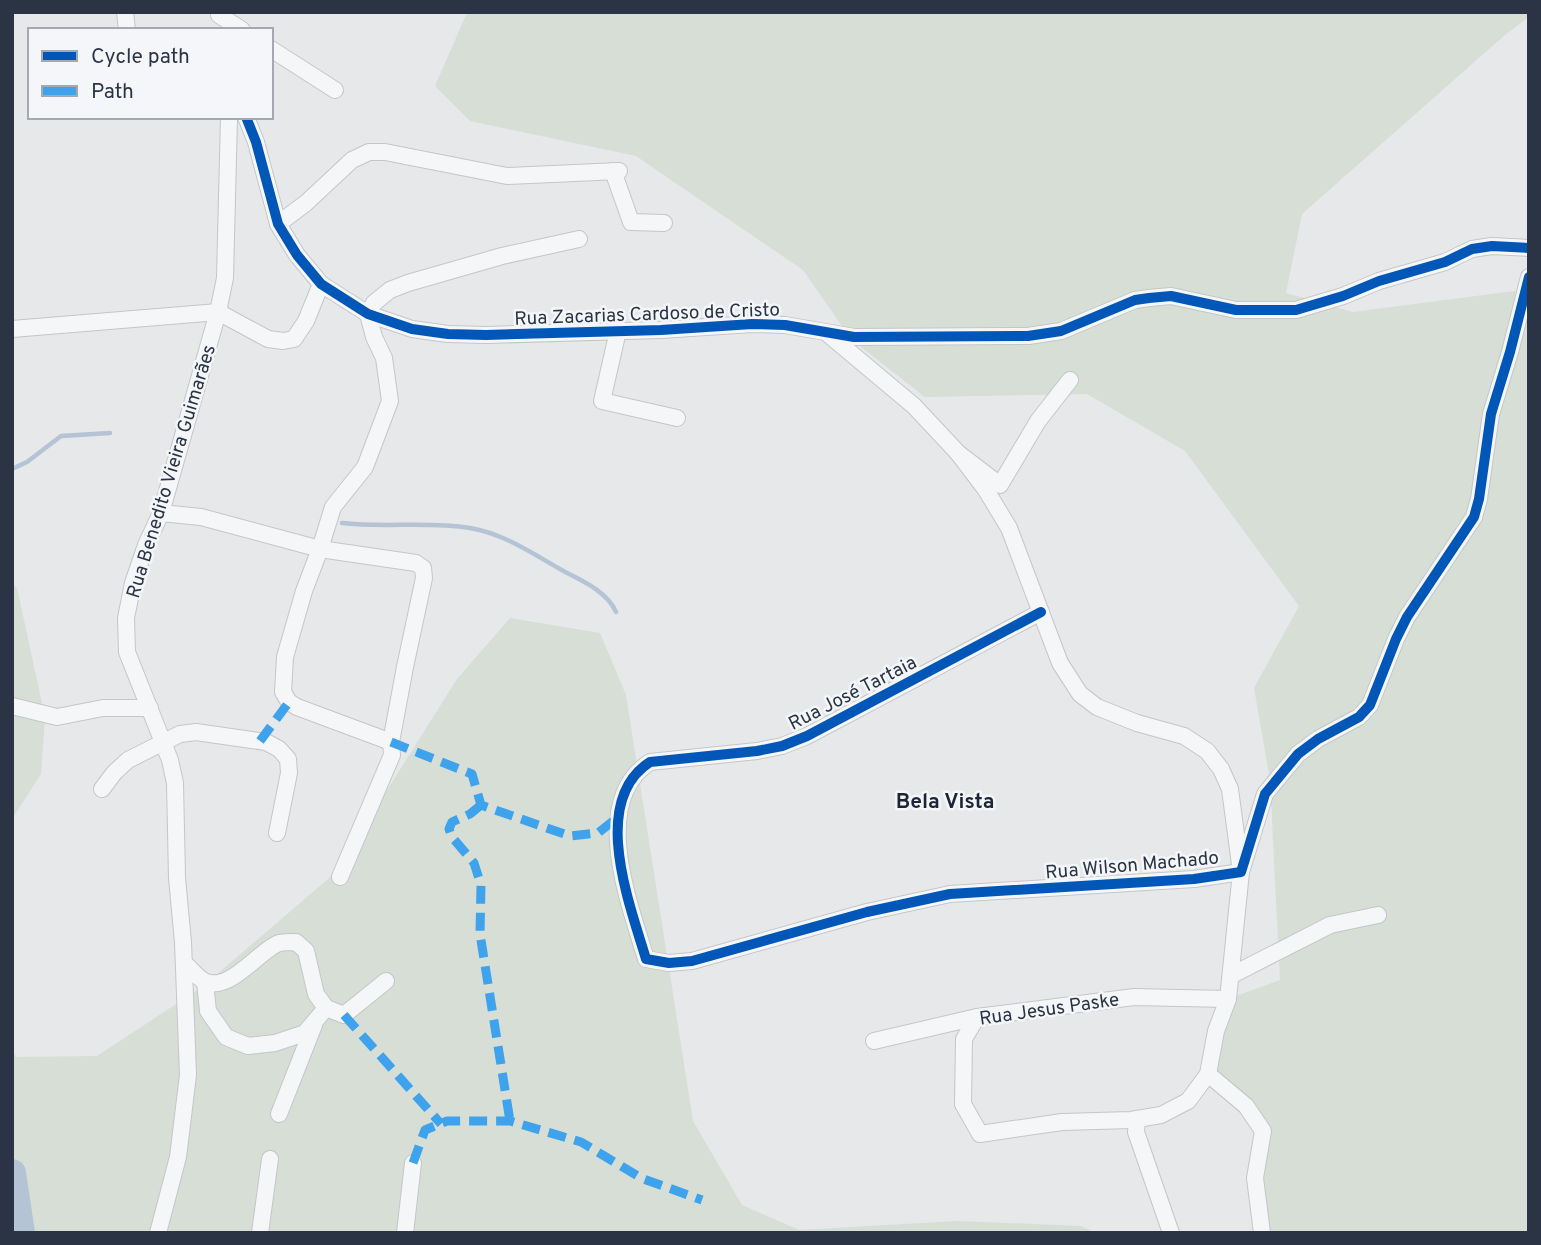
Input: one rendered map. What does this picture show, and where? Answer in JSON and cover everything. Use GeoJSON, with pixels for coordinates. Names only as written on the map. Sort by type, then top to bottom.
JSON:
{"type":"FeatureCollection","features":[{"type":"Feature","properties":{"kind":"street"},"geometry":{"type":"LineString","coordinates":[[220,19],[238,28]]}},
{"type":"Feature","properties":{"kind":"street"},"geometry":{"type":"LineString","coordinates":[[273,50],[335,90]]}},
{"type":"Feature","properties":{"kind":"street","name":"Rua Benedito Vieira Guimarães"},"geometry":{"type":"LineString","coordinates":[[158,1233],[178,1157],[188,1075],[184,963],[177,878],[174,783],[164,743],[127,652],[126,618],[146,545],[161,513],[218,312],[225,278],[229,119]]}},
{"type":"Feature","properties":{"kind":"street","name":"Rua Zacarias Cardoso de Cristo"},"geometry":{"type":"LineString","coordinates":[[247,119],[256,142],[278,224],[297,255],[321,284],[368,313],[412,329],[448,334],[618,331],[752,324],[785,325],[827,333],[874,337],[1028,336],[1061,331],[1135,300],[1171,296],[1236,310],[1296,310],[1343,296],[1379,281],[1445,262],[1472,248],[1529,248]]}},
{"type":"Feature","properties":{"kind":"street"},"geometry":{"type":"LineString","coordinates":[[278,224],[321,190],[352,160],[369,152],[385,152],[506,176],[616,171],[631,222],[664,223]]}},
{"type":"Feature","properties":{"kind":"street"},"geometry":{"type":"LineString","coordinates":[[391,742],[297,707],[289,702],[283,692],[285,657],[333,507],[365,467],[390,401],[384,358],[374,337],[368,313],[374,303],[390,290],[408,283],[502,256],[579,239]]}},
{"type":"Feature","properties":{"kind":"street","name":"Rua Wilson Machado"},"geometry":{"type":"LineString","coordinates":[[646,959],[669,963],[692,961],[867,912],[950,894],[1195,879],[1241,872],[1265,794],[1298,754],[1318,739],[1359,717],[1370,705],[1407,617],[1474,517],[1491,414],[1529,277]]}},
{"type":"Feature","properties":{"kind":"street"},"geometry":{"type":"LineString","coordinates":[[12,329],[218,312],[268,339],[283,341],[294,339],[306,321],[321,284]]}},
{"type":"Feature","properties":{"kind":"street"},"geometry":{"type":"LineString","coordinates":[[618,331],[602,401],[677,418]]}},
{"type":"Feature","properties":{"kind":"street"},"geometry":{"type":"LineString","coordinates":[[827,333],[914,406],[958,453],[986,490],[1009,528],[1060,663],[1080,694],[1097,707],[1137,723],[1184,736],[1208,751],[1221,769],[1230,789],[1241,872],[1240,900],[1234,924],[1232,975],[1228,999],[1216,1031],[1208,1074],[1188,1101],[1161,1115],[1137,1119],[1062,1122],[980,1134],[963,1104],[964,1039],[977,1017]]}},
{"type":"Feature","properties":{"kind":"street"},"geometry":{"type":"LineString","coordinates":[[958,453],[1000,485],[1038,421],[1070,380]]}},
{"type":"Feature","properties":{"kind":"street"},"geometry":{"type":"LineString","coordinates":[[161,513],[201,517],[320,549],[416,563],[423,568],[424,579],[391,742],[392,755],[340,877]]}},
{"type":"Feature","properties":{"kind":"street","name":"Rua José Tartaia"},"geometry":{"type":"LineString","coordinates":[[646,959],[623,881],[617,818],[631,779],[638,770],[650,762],[782,746],[816,732],[1041,612]]}},
{"type":"Feature","properties":{"kind":"street"},"geometry":{"type":"LineString","coordinates":[[12,706],[57,717],[103,708],[150,708]]}},
{"type":"Feature","properties":{"kind":"street"},"geometry":{"type":"LineString","coordinates":[[102,789],[128,760],[180,734],[196,732],[266,742],[279,749],[288,759],[289,773],[277,833]]}},
{"type":"Feature","properties":{"kind":"street"},"geometry":{"type":"LineString","coordinates":[[1232,975],[1330,925],[1378,915]]}},
{"type":"Feature","properties":{"kind":"street"},"geometry":{"type":"LineString","coordinates":[[184,963],[205,982],[219,983],[234,977],[270,948],[281,943],[296,942],[306,951],[316,994],[326,1008],[344,1016],[386,981]]}},
{"type":"Feature","properties":{"kind":"street"},"geometry":{"type":"LineString","coordinates":[[205,982],[208,1011],[226,1037],[248,1046],[275,1044],[305,1033],[326,1008]]}},
{"type":"Feature","properties":{"kind":"street","name":"Rua Jesus Paske"},"geometry":{"type":"LineString","coordinates":[[874,1041],[977,1017],[1134,997],[1228,999]]}},
{"type":"Feature","properties":{"kind":"street"},"geometry":{"type":"LineString","coordinates":[[279,1114],[315,1022]]}},
{"type":"Feature","properties":{"kind":"street"},"geometry":{"type":"LineString","coordinates":[[1208,1074],[1246,1106],[1264,1131],[1255,1178],[1262,1233]]}},
{"type":"Feature","properties":{"kind":"street"},"geometry":{"type":"LineString","coordinates":[[1137,1119],[1136,1132],[1171,1233]]}},
{"type":"Feature","properties":{"kind":"street"},"geometry":{"type":"LineString","coordinates":[[260,1233],[270,1159]]}},
{"type":"Feature","properties":{"kind":"street"},"geometry":{"type":"LineString","coordinates":[[405,1233],[414,1163]]}},
{"type":"Feature","properties":{"kind":"shaded area"},"geometry":{"type":"Polygon","coordinates":[[[471,12],[1529,12],[1529,17],[1505,35],[1302,214],[1286,293],[1353,312],[1529,289],[1529,1233],[1261,1233],[1261,1143],[1265,1119],[1208,1074],[1228,999],[1280,980],[1270,780],[1254,688],[1299,606],[1185,451],[1087,394],[925,397],[851,339],[803,270],[636,156],[470,121],[435,86],[466,15],[471,12]]]}},
{"type":"Feature","properties":{"kind":"shaded area"},"geometry":{"type":"Polygon","coordinates":[[[12,584],[17,588],[45,717],[41,774],[12,819],[12,584]]]}},
{"type":"Feature","properties":{"kind":"shaded area"},"geometry":{"type":"Polygon","coordinates":[[[510,618],[600,633],[626,695],[693,1121],[742,1205],[799,1230],[958,1221],[1081,1226],[1096,1233],[12,1233],[12,1052],[17,1057],[97,1056],[202,987],[335,873],[457,679],[510,618]]]}},
{"type":"Feature","properties":{"kind":"waterway"},"geometry":{"type":"LineString","coordinates":[[12,469],[27,462],[61,436],[110,433]]}},
{"type":"Feature","properties":{"kind":"waterway"},"geometry":{"type":"LineString","coordinates":[[342,523],[438,525],[470,528],[496,535],[588,584],[608,599],[616,612]]}},
{"type":"Feature","properties":{"kind":"waterway"},"geometry":{"type":"LineString","coordinates":[[12,1173],[21,1233]]}},
{"type":"Feature","properties":{"kind":"marked path"},"geometry":{"type":"LineString","coordinates":[[260,741],[289,702]]}},
{"type":"Feature","properties":{"kind":"marked path"},"geometry":{"type":"LineString","coordinates":[[391,742],[472,774],[481,805],[570,836],[598,833],[617,818]]}},
{"type":"Feature","properties":{"kind":"marked path"},"geometry":{"type":"LineString","coordinates":[[481,805],[470,814],[452,822],[449,829],[452,837],[474,863],[481,885],[480,934],[510,1121]]}},
{"type":"Feature","properties":{"kind":"marked path"},"geometry":{"type":"LineString","coordinates":[[344,1015],[441,1124]]}},
{"type":"Feature","properties":{"kind":"marked path"},"geometry":{"type":"LineString","coordinates":[[413,1163],[425,1130],[447,1121],[510,1121],[581,1142],[641,1178],[702,1200]]}},
{"type":"Feature","properties":{"kind":"cycle path"},"geometry":{"type":"LineString","coordinates":[[247,119],[256,142],[278,224],[297,255],[321,284],[368,314],[412,329],[448,334],[661,330],[752,324],[785,325],[854,337],[1028,336],[1061,331],[1135,300],[1149,298],[1171,296],[1236,310],[1296,310],[1343,296],[1379,281],[1445,262],[1472,249],[1492,246],[1529,248]]}},
{"type":"Feature","properties":{"kind":"cycle path"},"geometry":{"type":"LineString","coordinates":[[1041,612],[807,736],[782,746],[650,762],[632,779],[621,802],[618,827],[624,883],[646,959],[669,963],[692,961],[867,912],[950,894],[1194,879],[1241,872],[1265,794],[1298,754],[1318,739],[1359,717],[1370,705],[1407,617],[1474,517],[1491,414],[1529,277]]}},
{"type":"Feature","properties":{"kind":"district","name":"Bela Vista"},"geometry":{"type":"Point","coordinates":[945,801]}}]}
